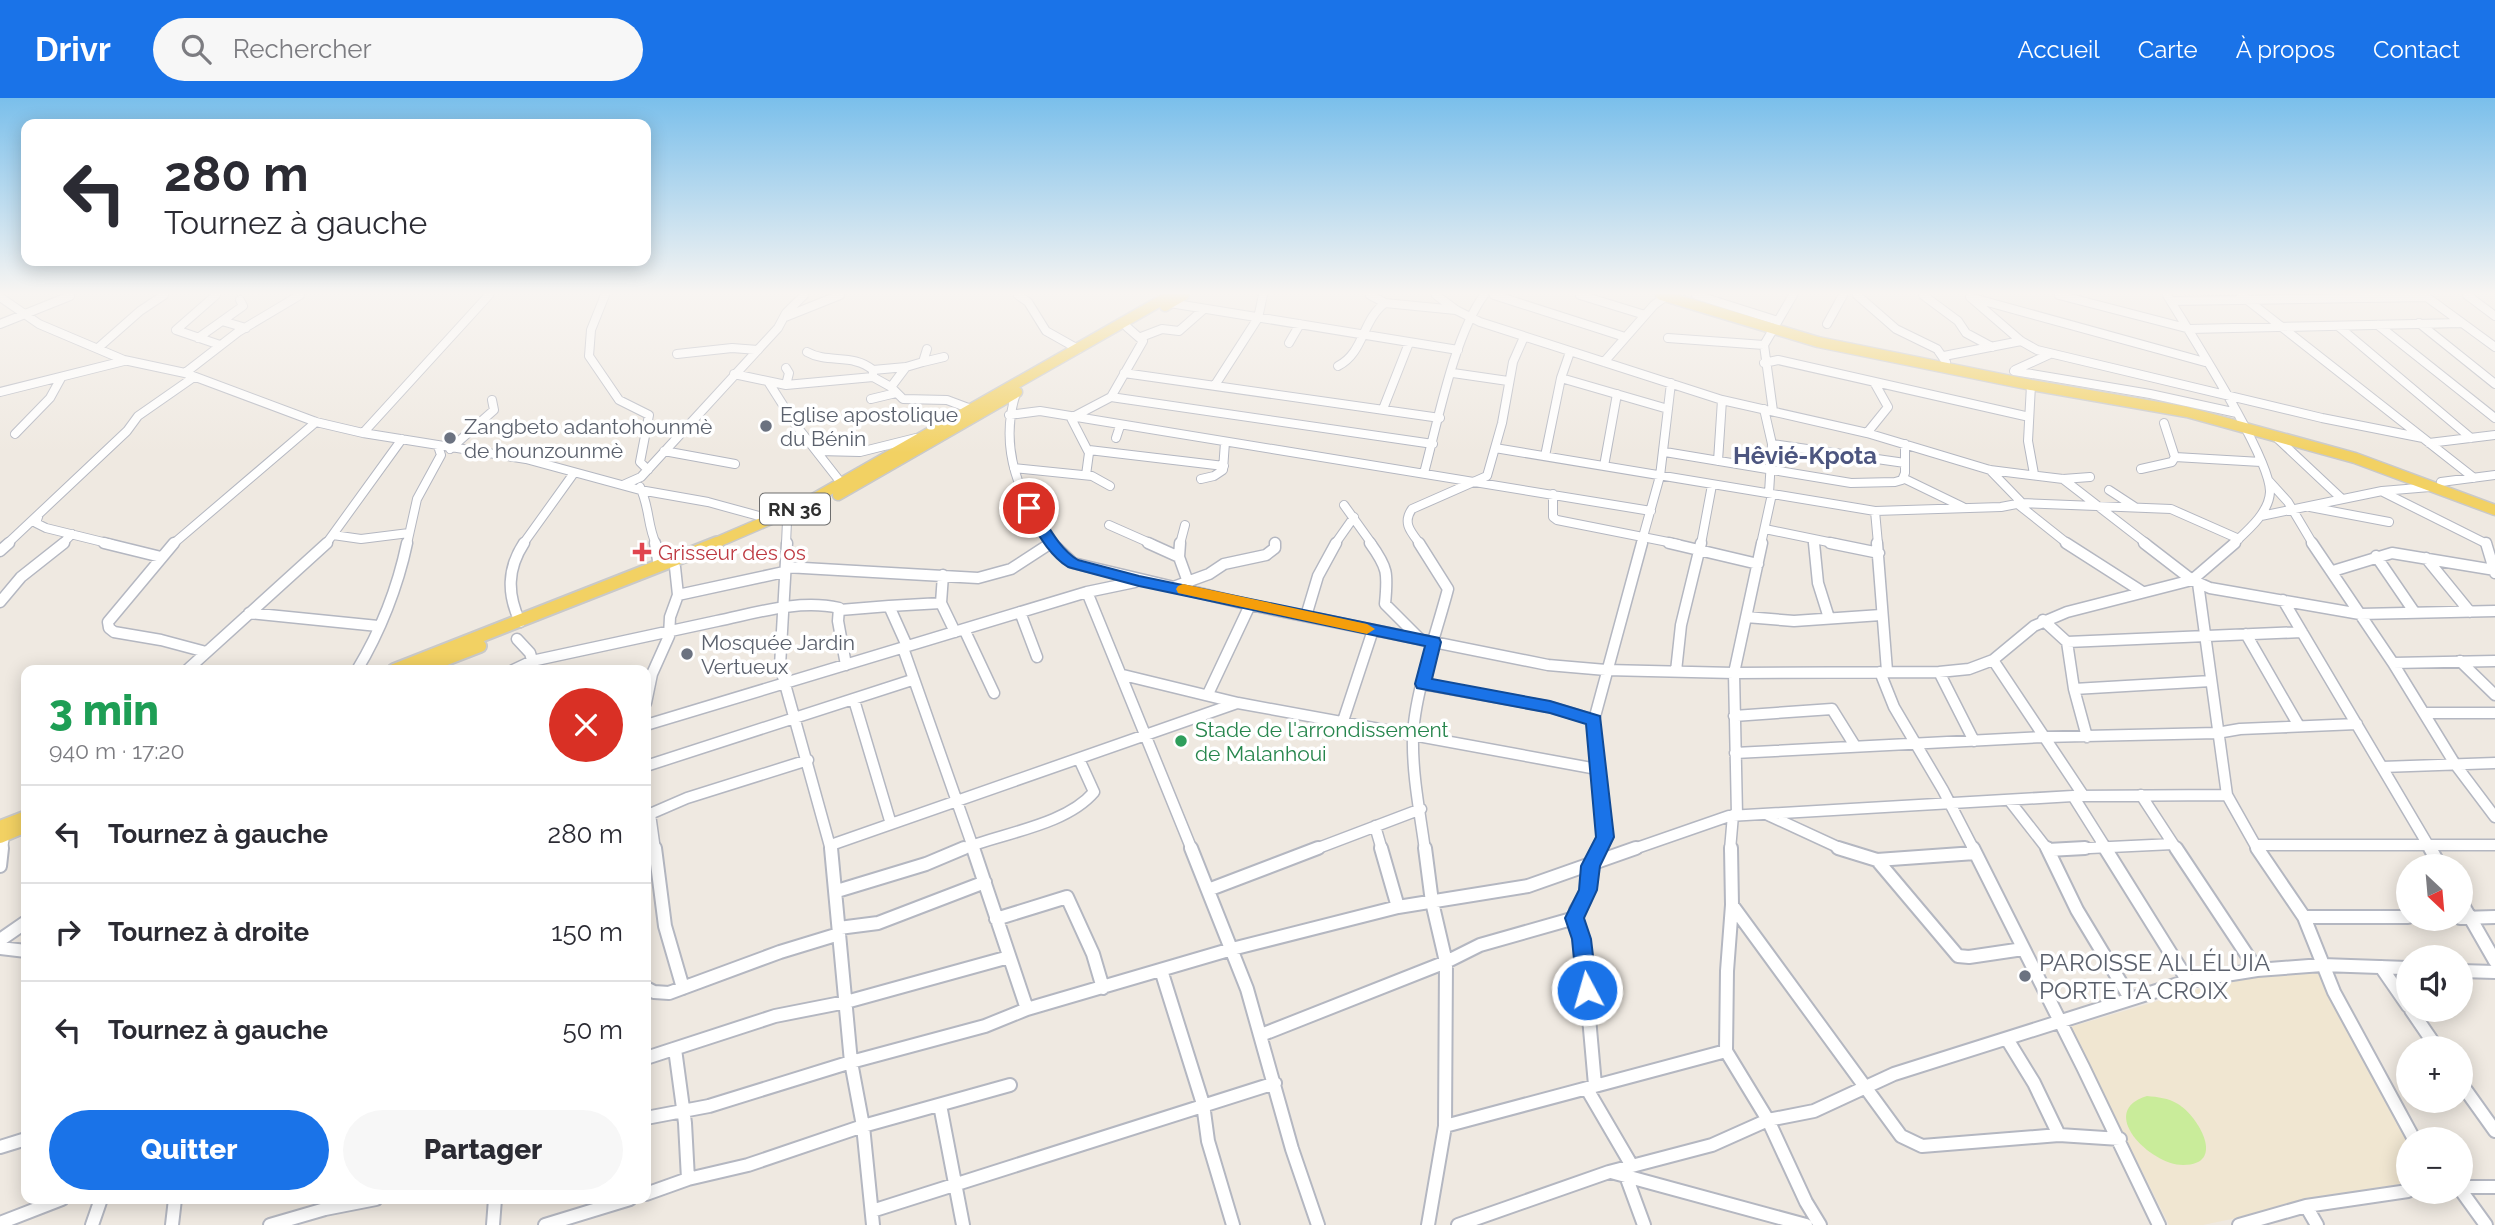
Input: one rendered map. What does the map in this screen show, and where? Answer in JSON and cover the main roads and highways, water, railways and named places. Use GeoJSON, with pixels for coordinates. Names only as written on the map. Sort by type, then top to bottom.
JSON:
{"type":"FeatureCollection","features":[{"type":"Feature","properties":{"kind":"main road","name":"RN 36"},"geometry":{"type":"LineString","coordinates":[[407,665],[520,622],[770,519],[842,484],[1081,348]]}},
{"type":"Feature","properties":{"kind":"main road","name":"RN 36"},"geometry":{"type":"LineString","coordinates":[[430,665],[787,521],[884,471],[1092,348]]}},
{"type":"Feature","properties":{"kind":"main road"},"geometry":{"type":"LineString","coordinates":[[1874,348],[2031,384],[2240,420],[2273,435],[2495,502]]}},
{"type":"Feature","properties":{"kind":"main road"},"geometry":{"type":"LineString","coordinates":[[1888,348],[2240,420],[2337,445],[2495,510]]}},
{"type":"Feature","properties":{"kind":"main road"},"geometry":{"type":"LineString","coordinates":[[1,833],[21,820]]}},
{"type":"Feature","properties":{"kind":"main road"},"geometry":{"type":"LineString","coordinates":[[1,833],[21,827]]}},
{"type":"Feature","properties":{"kind":"place","name":"Eglise apostolique du Bénin"},"geometry":{"type":"Point","coordinates":[766,426]}},
{"type":"Feature","properties":{"kind":"place","name":"Zangbeto adantohounmè de hounzounmè"},"geometry":{"type":"Point","coordinates":[450,438]}},
{"type":"Feature","properties":{"kind":"place","name":"Grisseur des os"},"geometry":{"type":"Point","coordinates":[642,552]}},
{"type":"Feature","properties":{"kind":"place","name":"Mosquée Jardin Vertueux"},"geometry":{"type":"Point","coordinates":[687,654]}},
{"type":"Feature","properties":{"kind":"place","name":"Stade de l'arrondissement de Malanhoui"},"geometry":{"type":"Point","coordinates":[1181,741]}},
{"type":"Feature","properties":{"kind":"place","name":"PAROISSE ALLÉLUIA PORTE TA CROIX"},"geometry":{"type":"Point","coordinates":[2025,976]}},
{"type":"Feature","properties":{"kind":"district","name":"Hêvié-Kpota"},"geometry":{"type":"Point","coordinates":[1805,455]}}]}
